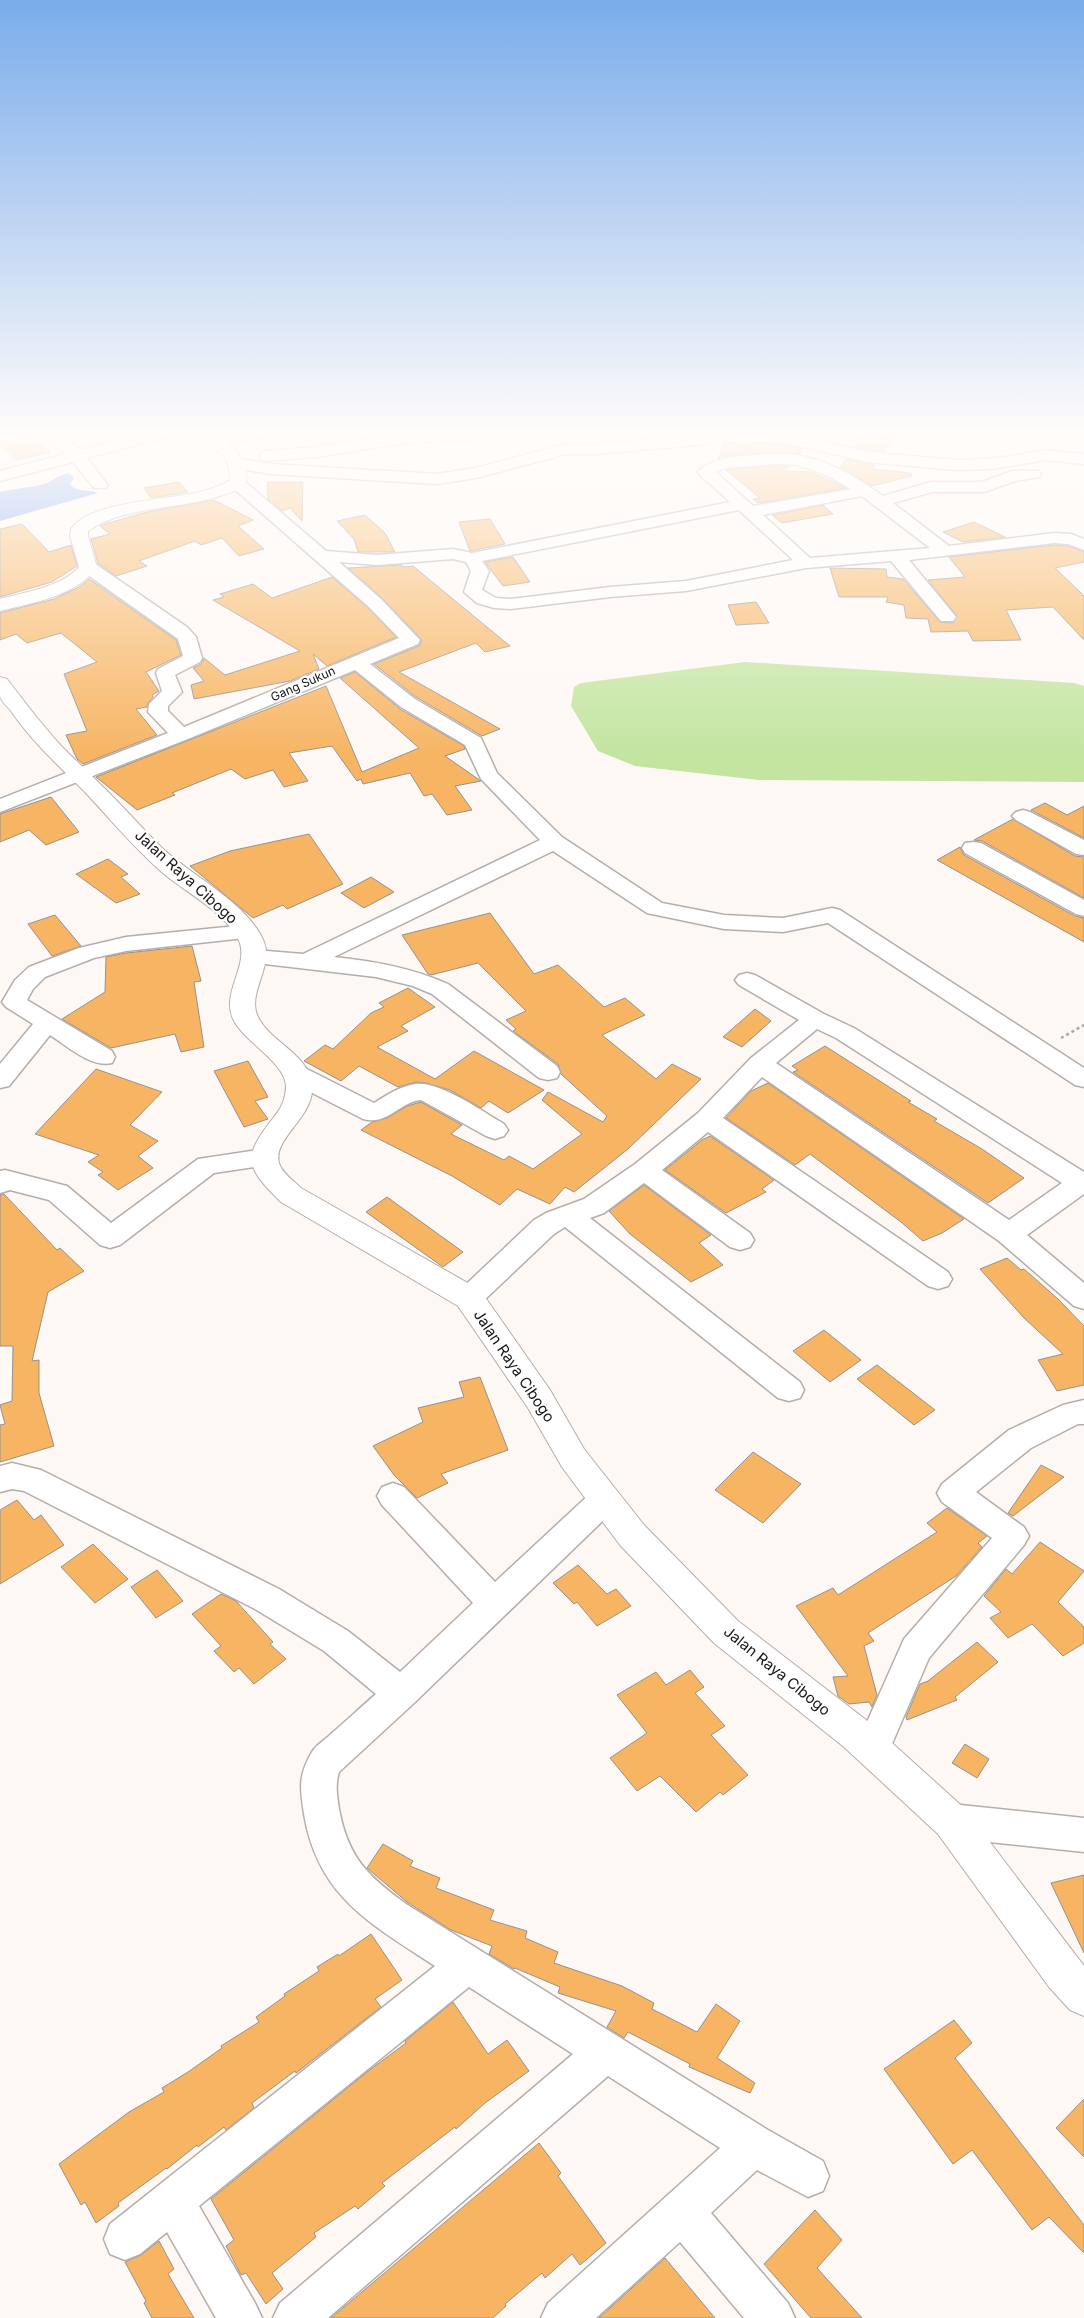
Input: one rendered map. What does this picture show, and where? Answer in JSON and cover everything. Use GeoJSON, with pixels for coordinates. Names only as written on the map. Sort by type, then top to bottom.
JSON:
{"type":"FeatureCollection","features":[{"type":"Feature","properties":{"kind":"street"},"geometry":{"type":"LineString","coordinates":[[81,539],[88,567],[182,631],[187,637],[193,658],[165,673],[172,692],[158,708],[160,716],[181,735]]}},
{"type":"Feature","properties":{"kind":"street"},"geometry":{"type":"LineString","coordinates":[[302,539],[321,556],[377,560],[453,554],[472,558],[577,539]]}},
{"type":"Feature","properties":{"kind":"street"},"geometry":{"type":"LineString","coordinates":[[780,539],[806,563]]}},
{"type":"Feature","properties":{"kind":"street"},"geometry":{"type":"LineString","coordinates":[[928,539],[944,552]]}},
{"type":"Feature","properties":{"kind":"street"},"geometry":{"type":"LineString","coordinates":[[472,558],[480,572],[473,592],[483,600],[511,604],[610,592],[686,586],[806,563],[944,552],[1045,539]]}},
{"type":"Feature","properties":{"kind":"street"},"geometry":{"type":"LineString","coordinates":[[1064,539],[1084,545]]}},
{"type":"Feature","properties":{"kind":"street","name":"Gang Sukun"},"geometry":{"type":"LineString","coordinates":[[0,806],[181,735],[411,640],[321,556]]}},
{"type":"Feature","properties":{"kind":"street"},"geometry":{"type":"LineString","coordinates":[[896,556],[947,617]]}},
{"type":"Feature","properties":{"kind":"street"},"geometry":{"type":"LineString","coordinates":[[0,605],[76,580],[82,576],[88,567]]}},
{"type":"Feature","properties":{"kind":"street"},"geometry":{"type":"LineString","coordinates":[[356,662],[408,703],[474,742],[488,775],[554,842],[655,908],[724,922],[783,925],[832,915],[1084,1079]]}},
{"type":"Feature","properties":{"kind":"street","name":"Jalan Raya Cibogo"},"geometry":{"type":"LineString","coordinates":[[0,683],[34,729],[163,861],[236,921],[250,944]]}},
{"type":"Feature","properties":{"kind":"street"},"geometry":{"type":"LineString","coordinates":[[1023,816],[1084,849]]}},
{"type":"Feature","properties":{"kind":"street"},"geometry":{"type":"LineString","coordinates":[[305,963],[554,842]]}},
{"type":"Feature","properties":{"kind":"street"},"geometry":{"type":"LineString","coordinates":[[972,848],[1084,909]]}},
{"type":"Feature","properties":{"kind":"street"},"geometry":{"type":"LineString","coordinates":[[103,1057],[7,998],[37,972],[94,951],[126,944],[250,944],[305,963],[349,966],[416,977],[428,982],[440,989],[548,1072]]}},
{"type":"Feature","properties":{"kind":"street"},"geometry":{"type":"LineString","coordinates":[[250,944],[243,1006],[246,1018],[296,1074],[372,1113],[378,1112],[410,1092],[429,1093],[495,1130]]}},
{"type":"Feature","properties":{"kind":"street"},"geometry":{"type":"LineString","coordinates":[[747,980],[815,1019],[846,1033],[1082,1182],[1009,1234]]}},
{"type":"Feature","properties":{"kind":"street"},"geometry":{"type":"LineString","coordinates":[[469,1298],[534,1235],[556,1220],[594,1206],[644,1170],[706,1120],[760,1064],[815,1019]]}},
{"type":"Feature","properties":{"kind":"street"},"geometry":{"type":"LineString","coordinates":[[0,1080],[47,1024]]}},
{"type":"Feature","properties":{"kind":"street"},"geometry":{"type":"LineString","coordinates":[[760,1064],[1009,1234],[1084,1299]]}},
{"type":"Feature","properties":{"kind":"street"},"geometry":{"type":"LineString","coordinates":[[0,1184],[5,1179],[58,1193],[110,1238],[207,1165],[265,1158],[266,1146],[290,1114],[297,1101],[299,1087],[296,1074]]}},
{"type":"Feature","properties":{"kind":"street"},"geometry":{"type":"LineString","coordinates":[[706,1120],[938,1279]]}},
{"type":"Feature","properties":{"kind":"street","name":"Jalan Raya Cibogo"},"geometry":{"type":"LineString","coordinates":[[265,1158],[267,1170],[276,1183],[291,1195],[469,1298],[539,1399],[573,1458],[632,1535],[726,1632],[873,1749],[951,1821],[1063,1973],[1084,1996]]}},
{"type":"Feature","properties":{"kind":"street"},"geometry":{"type":"LineString","coordinates":[[644,1170],[740,1240]]}},
{"type":"Feature","properties":{"kind":"street"},"geometry":{"type":"LineString","coordinates":[[568,1215],[789,1390]]}},
{"type":"Feature","properties":{"kind":"street"},"geometry":{"type":"LineString","coordinates":[[873,1749],[916,1649],[1013,1536],[953,1493],[1020,1439],[1074,1413],[1084,1412]]}},
{"type":"Feature","properties":{"kind":"street"},"geometry":{"type":"LineString","coordinates":[[0,1479],[12,1476],[30,1479],[266,1599],[336,1641],[401,1693]]}},
{"type":"Feature","properties":{"kind":"street"},"geometry":{"type":"LineString","coordinates":[[393,1496],[495,1604]]}},
{"type":"Feature","properties":{"kind":"street"},"geometry":{"type":"LineString","coordinates":[[604,1500],[401,1693],[325,1762],[317,1784],[325,1831],[333,1853],[348,1876],[366,1897],[393,1917],[753,2146],[808,2176]]}},
{"type":"Feature","properties":{"kind":"street"},"geometry":{"type":"LineString","coordinates":[[951,1821],[1061,1831],[1084,1835]]}},
{"type":"Feature","properties":{"kind":"street"},"geometry":{"type":"LineString","coordinates":[[125,2239],[468,1964]]}},
{"type":"Feature","properties":{"kind":"street"},"geometry":{"type":"LineString","coordinates":[[295,2318],[606,2052]]}},
{"type":"Feature","properties":{"kind":"street"},"geometry":{"type":"LineString","coordinates":[[563,2318],[753,2146]]}},
{"type":"Feature","properties":{"kind":"street"},"geometry":{"type":"LineString","coordinates":[[173,2202],[240,2318]]}},
{"type":"Feature","properties":{"kind":"street"},"geometry":{"type":"LineString","coordinates":[[682,2212],[773,2318]]}},
{"type":"Feature","properties":{"kind":"green space"},"geometry":{"type":"Polygon","coordinates":[[[745,662],[1074,683],[1084,686],[1084,782],[759,780],[635,766],[598,751],[571,706],[574,687],[581,683],[745,662]]]}},
{"type":"Feature","properties":{"kind":"building"},"geometry":{"type":"Polygon","coordinates":[[[0,539],[37,539],[49,552],[71,545],[77,566],[52,582],[0,597],[0,539]]]}},
{"type":"Feature","properties":{"kind":"building"},"geometry":{"type":"Polygon","coordinates":[[[91,539],[218,539],[201,545],[195,541],[139,561],[147,566],[116,576],[98,563],[91,539]]]}},
{"type":"Feature","properties":{"kind":"building"},"geometry":{"type":"Polygon","coordinates":[[[223,539],[253,539],[264,549],[239,556],[223,539]]]}},
{"type":"Feature","properties":{"kind":"building"},"geometry":{"type":"Polygon","coordinates":[[[354,539],[388,539],[395,552],[358,552],[354,539]]]}},
{"type":"Feature","properties":{"kind":"building"},"geometry":{"type":"Polygon","coordinates":[[[466,539],[502,539],[505,544],[470,551],[466,539]]]}},
{"type":"Feature","properties":{"kind":"building"},"geometry":{"type":"Polygon","coordinates":[[[957,539],[987,539],[963,542],[957,539]]]}},
{"type":"Feature","properties":{"kind":"building"},"geometry":{"type":"Polygon","coordinates":[[[1054,545],[1068,546],[1084,552],[1084,562],[1055,568],[1084,596],[1084,640],[1053,607],[1006,610],[1021,640],[973,641],[968,631],[931,632],[928,619],[906,618],[904,605],[886,602],[888,597],[839,597],[830,568],[886,569],[887,577],[903,579],[940,622],[953,623],[957,616],[928,580],[965,577],[949,557],[1054,545]]]}},
{"type":"Feature","properties":{"kind":"building"},"geometry":{"type":"Polygon","coordinates":[[[513,557],[530,582],[503,586],[485,562],[513,557]]]}},
{"type":"Feature","properties":{"kind":"building"},"geometry":{"type":"Polygon","coordinates":[[[402,565],[403,567],[413,566],[510,646],[485,652],[476,643],[399,672],[500,729],[482,736],[416,697],[374,664],[419,646],[422,640],[382,598],[348,568],[402,565]]]}},
{"type":"Feature","properties":{"kind":"building"},"geometry":{"type":"Polygon","coordinates":[[[332,577],[368,608],[396,637],[327,666],[313,654],[319,669],[290,681],[194,699],[191,685],[204,681],[193,668],[201,664],[204,658],[225,675],[300,651],[213,600],[224,597],[220,594],[253,584],[272,598],[332,577]]]}},
{"type":"Feature","properties":{"kind":"building"},"geometry":{"type":"Polygon","coordinates":[[[89,579],[176,640],[181,655],[146,672],[159,691],[152,695],[153,697],[147,707],[136,709],[157,735],[83,764],[77,759],[66,735],[87,731],[64,674],[97,662],[61,633],[27,643],[16,634],[0,640],[0,613],[54,599],[79,587],[89,579]]]}},
{"type":"Feature","properties":{"kind":"building"},"geometry":{"type":"Polygon","coordinates":[[[756,602],[769,623],[736,625],[728,605],[756,602]]]}},
{"type":"Feature","properties":{"kind":"building"},"geometry":{"type":"Polygon","coordinates":[[[355,672],[400,709],[464,746],[465,749],[445,756],[481,781],[455,786],[472,810],[447,815],[432,794],[424,796],[410,773],[363,784],[361,779],[357,781],[332,746],[289,753],[308,781],[284,787],[273,770],[245,779],[231,769],[172,793],[175,795],[137,810],[96,777],[326,686],[362,772],[419,748],[340,678],[355,672]]]}},
{"type":"Feature","properties":{"kind":"building"},"geometry":{"type":"Polygon","coordinates":[[[51,797],[79,832],[46,845],[29,830],[0,842],[0,814],[51,797]]]}},
{"type":"Feature","properties":{"kind":"building"},"geometry":{"type":"Polygon","coordinates":[[[1045,803],[1067,815],[1084,806],[1084,838],[1031,810],[1045,803]]]}},
{"type":"Feature","properties":{"kind":"building"},"geometry":{"type":"Polygon","coordinates":[[[1013,819],[1075,856],[1084,857],[1084,898],[982,841],[974,840],[1013,819]]]}},
{"type":"Feature","properties":{"kind":"building"},"geometry":{"type":"Polygon","coordinates":[[[309,834],[343,884],[287,909],[283,905],[253,918],[190,866],[230,851],[309,834]]]}},
{"type":"Feature","properties":{"kind":"building"},"geometry":{"type":"Polygon","coordinates":[[[960,847],[964,855],[1075,916],[1084,918],[1084,942],[937,860],[960,847]]]}},
{"type":"Feature","properties":{"kind":"building"},"geometry":{"type":"Polygon","coordinates":[[[108,859],[128,874],[121,877],[140,894],[116,903],[76,874],[108,859]]]}},
{"type":"Feature","properties":{"kind":"building"},"geometry":{"type":"Polygon","coordinates":[[[371,877],[394,892],[364,908],[341,893],[371,877]]]}},
{"type":"Feature","properties":{"kind":"building"},"geometry":{"type":"Polygon","coordinates":[[[490,913],[534,974],[558,965],[604,1007],[625,998],[645,1015],[602,1035],[656,1079],[672,1064],[701,1079],[628,1149],[574,1192],[565,1187],[550,1204],[517,1189],[500,1205],[452,1176],[361,1130],[372,1122],[387,1118],[407,1106],[421,1102],[462,1125],[451,1134],[504,1160],[509,1156],[533,1169],[582,1134],[542,1100],[548,1092],[603,1122],[607,1116],[561,1074],[558,1064],[513,1031],[516,1029],[506,1020],[526,1011],[478,963],[431,975],[428,974],[402,935],[490,913]]]}},
{"type":"Feature","properties":{"kind":"building"},"geometry":{"type":"Polygon","coordinates":[[[55,915],[81,946],[52,956],[28,924],[55,915]]]}},
{"type":"Feature","properties":{"kind":"building"},"geometry":{"type":"Polygon","coordinates":[[[192,946],[201,981],[194,982],[204,1047],[181,1052],[175,1034],[111,1048],[62,1019],[105,992],[106,957],[192,946]]]}},
{"type":"Feature","properties":{"kind":"building"},"geometry":{"type":"Polygon","coordinates":[[[408,988],[435,1007],[401,1026],[408,1031],[377,1047],[435,1079],[474,1051],[544,1090],[508,1113],[489,1101],[481,1108],[450,1090],[426,1083],[416,1082],[398,1087],[359,1066],[341,1081],[304,1061],[325,1045],[333,1049],[371,1013],[384,1007],[379,1003],[408,988]]]}},
{"type":"Feature","properties":{"kind":"building"},"geometry":{"type":"Polygon","coordinates":[[[755,1009],[771,1021],[742,1047],[723,1037],[755,1009]]]}},
{"type":"Feature","properties":{"kind":"building"},"geometry":{"type":"Polygon","coordinates":[[[825,1046],[911,1101],[908,1102],[937,1119],[934,1121],[982,1149],[1024,1178],[988,1203],[793,1072],[798,1070],[792,1066],[825,1046]]]}},
{"type":"Feature","properties":{"kind":"building"},"geometry":{"type":"Polygon","coordinates":[[[248,1061],[268,1097],[255,1101],[268,1119],[244,1127],[214,1071],[248,1061]]]}},
{"type":"Feature","properties":{"kind":"building"},"geometry":{"type":"Polygon","coordinates":[[[96,1069],[162,1092],[130,1125],[158,1141],[138,1156],[153,1168],[118,1190],[98,1175],[103,1172],[88,1162],[99,1155],[35,1134],[96,1069]]]}},
{"type":"Feature","properties":{"kind":"building"},"geometry":{"type":"Polygon","coordinates":[[[768,1083],[964,1219],[942,1233],[923,1241],[901,1222],[810,1154],[795,1165],[726,1118],[751,1091],[768,1083]]]}},
{"type":"Feature","properties":{"kind":"building"},"geometry":{"type":"Polygon","coordinates":[[[710,1136],[774,1180],[762,1189],[766,1192],[726,1213],[665,1170],[702,1140],[710,1136]]]}},
{"type":"Feature","properties":{"kind":"building"},"geometry":{"type":"Polygon","coordinates":[[[644,1185],[711,1235],[699,1243],[723,1265],[691,1282],[630,1234],[609,1211],[644,1185]]]}},
{"type":"Feature","properties":{"kind":"building"},"geometry":{"type":"Polygon","coordinates":[[[4,1194],[57,1250],[60,1248],[84,1271],[48,1292],[32,1361],[39,1360],[39,1393],[54,1446],[0,1462],[0,1425],[5,1424],[0,1405],[12,1401],[13,1346],[0,1346],[0,1195],[4,1194]]]}},
{"type":"Feature","properties":{"kind":"building"},"geometry":{"type":"Polygon","coordinates":[[[387,1197],[463,1252],[443,1267],[366,1212],[387,1197]]]}},
{"type":"Feature","properties":{"kind":"building"},"geometry":{"type":"Polygon","coordinates":[[[1007,1258],[1021,1270],[1024,1269],[1058,1299],[1084,1326],[1084,1385],[1057,1391],[1038,1360],[1063,1354],[1024,1318],[980,1269],[1007,1258]]]}},
{"type":"Feature","properties":{"kind":"building"},"geometry":{"type":"Polygon","coordinates":[[[824,1330],[861,1360],[830,1382],[793,1351],[824,1330]]]}},
{"type":"Feature","properties":{"kind":"building"},"geometry":{"type":"Polygon","coordinates":[[[877,1365],[935,1410],[914,1425],[857,1379],[877,1365]]]}},
{"type":"Feature","properties":{"kind":"building"},"geometry":{"type":"Polygon","coordinates":[[[480,1377],[508,1450],[441,1474],[448,1483],[417,1498],[394,1475],[373,1446],[423,1422],[418,1408],[464,1397],[459,1382],[480,1377]]]}},
{"type":"Feature","properties":{"kind":"building"},"geometry":{"type":"Polygon","coordinates":[[[753,1452],[801,1484],[763,1523],[715,1490],[753,1452]]]}},
{"type":"Feature","properties":{"kind":"building"},"geometry":{"type":"Polygon","coordinates":[[[1041,1465],[1064,1477],[1013,1516],[1008,1513],[1041,1465]]]}},
{"type":"Feature","properties":{"kind":"building"},"geometry":{"type":"Polygon","coordinates":[[[17,1500],[34,1520],[41,1515],[64,1545],[0,1584],[0,1510],[17,1500]]]}},
{"type":"Feature","properties":{"kind":"building"},"geometry":{"type":"Polygon","coordinates":[[[947,1508],[987,1536],[978,1543],[982,1547],[956,1576],[868,1633],[874,1641],[864,1646],[877,1695],[872,1707],[869,1702],[849,1704],[838,1696],[833,1677],[848,1676],[796,1606],[833,1588],[838,1595],[937,1532],[927,1523],[947,1508]]]}},
{"type":"Feature","properties":{"kind":"building"},"geometry":{"type":"Polygon","coordinates":[[[1040,1542],[1084,1571],[1058,1602],[1084,1627],[1084,1643],[1063,1656],[1032,1624],[1008,1638],[990,1618],[1001,1612],[984,1596],[1006,1569],[1012,1574],[1040,1542]]]}},
{"type":"Feature","properties":{"kind":"building"},"geometry":{"type":"Polygon","coordinates":[[[93,1544],[128,1579],[95,1603],[61,1567],[93,1544]]]}},
{"type":"Feature","properties":{"kind":"building"},"geometry":{"type":"Polygon","coordinates":[[[578,1565],[607,1594],[616,1589],[631,1606],[597,1626],[577,1602],[574,1604],[553,1583],[578,1565]]]}},
{"type":"Feature","properties":{"kind":"building"},"geometry":{"type":"Polygon","coordinates":[[[157,1570],[183,1601],[156,1618],[131,1587],[157,1570]]]}},
{"type":"Feature","properties":{"kind":"building"},"geometry":{"type":"Polygon","coordinates":[[[221,1594],[236,1601],[273,1642],[270,1644],[286,1659],[254,1684],[239,1668],[234,1672],[214,1651],[221,1646],[192,1614],[221,1594]]]}},
{"type":"Feature","properties":{"kind":"building"},"geometry":{"type":"Polygon","coordinates":[[[977,1642],[998,1662],[955,1697],[957,1700],[907,1720],[906,1717],[920,1684],[928,1681],[977,1642]]]}},
{"type":"Feature","properties":{"kind":"building"},"geometry":{"type":"Polygon","coordinates":[[[690,1670],[704,1687],[695,1693],[725,1726],[711,1735],[748,1775],[723,1795],[720,1792],[696,1812],[660,1776],[637,1791],[610,1758],[647,1733],[617,1695],[656,1672],[666,1685],[690,1670]]]}},
{"type":"Feature","properties":{"kind":"building"},"geometry":{"type":"Polygon","coordinates":[[[965,1744],[989,1759],[977,1778],[952,1763],[965,1744]]]}},
{"type":"Feature","properties":{"kind":"building"},"geometry":{"type":"Polygon","coordinates":[[[383,1844],[413,1861],[410,1866],[440,1878],[436,1888],[494,1910],[490,1920],[527,1931],[525,1938],[558,1952],[554,1963],[622,1986],[654,2003],[652,2009],[697,2032],[716,2004],[740,2021],[717,2058],[755,2083],[750,2093],[689,2067],[690,2064],[628,2032],[624,2038],[607,2027],[616,2011],[558,1993],[560,1987],[514,1969],[489,1954],[492,1946],[451,1930],[407,1902],[367,1868],[383,1844]]]}},
{"type":"Feature","properties":{"kind":"building"},"geometry":{"type":"Polygon","coordinates":[[[1084,1875],[1084,1953],[1051,1883],[1084,1875]]]}},
{"type":"Feature","properties":{"kind":"building"},"geometry":{"type":"Polygon","coordinates":[[[371,1934],[402,1980],[375,1999],[381,2007],[296,2073],[295,2071],[252,2103],[254,2108],[226,2130],[224,2127],[198,2147],[197,2145],[167,2169],[118,2203],[119,2206],[96,2223],[85,2202],[81,2205],[59,2164],[129,2112],[164,2092],[162,2088],[222,2048],[221,2046],[259,2022],[256,2017],[285,1996],[284,1994],[319,1971],[317,1967],[338,1954],[339,1956],[371,1934]]]}},
{"type":"Feature","properties":{"kind":"building"},"geometry":{"type":"Polygon","coordinates":[[[453,2002],[488,2054],[507,2040],[529,2071],[485,2103],[456,2129],[455,2127],[382,2183],[385,2186],[358,2209],[355,2206],[314,2233],[316,2237],[272,2273],[283,2289],[266,2304],[246,2273],[241,2275],[226,2246],[234,2240],[211,2199],[367,2072],[406,2043],[405,2041],[453,2002]]]}},
{"type":"Feature","properties":{"kind":"building"},"geometry":{"type":"Polygon","coordinates":[[[954,2020],[972,2043],[955,2058],[1084,2225],[1084,2253],[1049,2217],[1032,2230],[972,2150],[953,2164],[884,2069],[954,2020]]]}},
{"type":"Feature","properties":{"kind":"building"},"geometry":{"type":"Polygon","coordinates":[[[1084,2099],[1084,2157],[1056,2128],[1084,2099]]]}},
{"type":"Feature","properties":{"kind":"building"},"geometry":{"type":"Polygon","coordinates":[[[539,2143],[561,2173],[558,2176],[606,2243],[580,2265],[572,2254],[545,2278],[542,2273],[505,2304],[506,2306],[493,2318],[331,2318],[539,2143]]]}},
{"type":"Feature","properties":{"kind":"building"},"geometry":{"type":"Polygon","coordinates":[[[815,2210],[842,2240],[817,2268],[862,2318],[811,2318],[764,2264],[815,2210]]]}},
{"type":"Feature","properties":{"kind":"building"},"geometry":{"type":"Polygon","coordinates":[[[159,2241],[174,2269],[168,2274],[194,2318],[152,2318],[144,2303],[146,2301],[125,2262],[141,2255],[159,2241]]]}},
{"type":"Feature","properties":{"kind":"building"},"geometry":{"type":"Polygon","coordinates":[[[665,2258],[715,2318],[599,2318],[665,2258]]]}}]}
